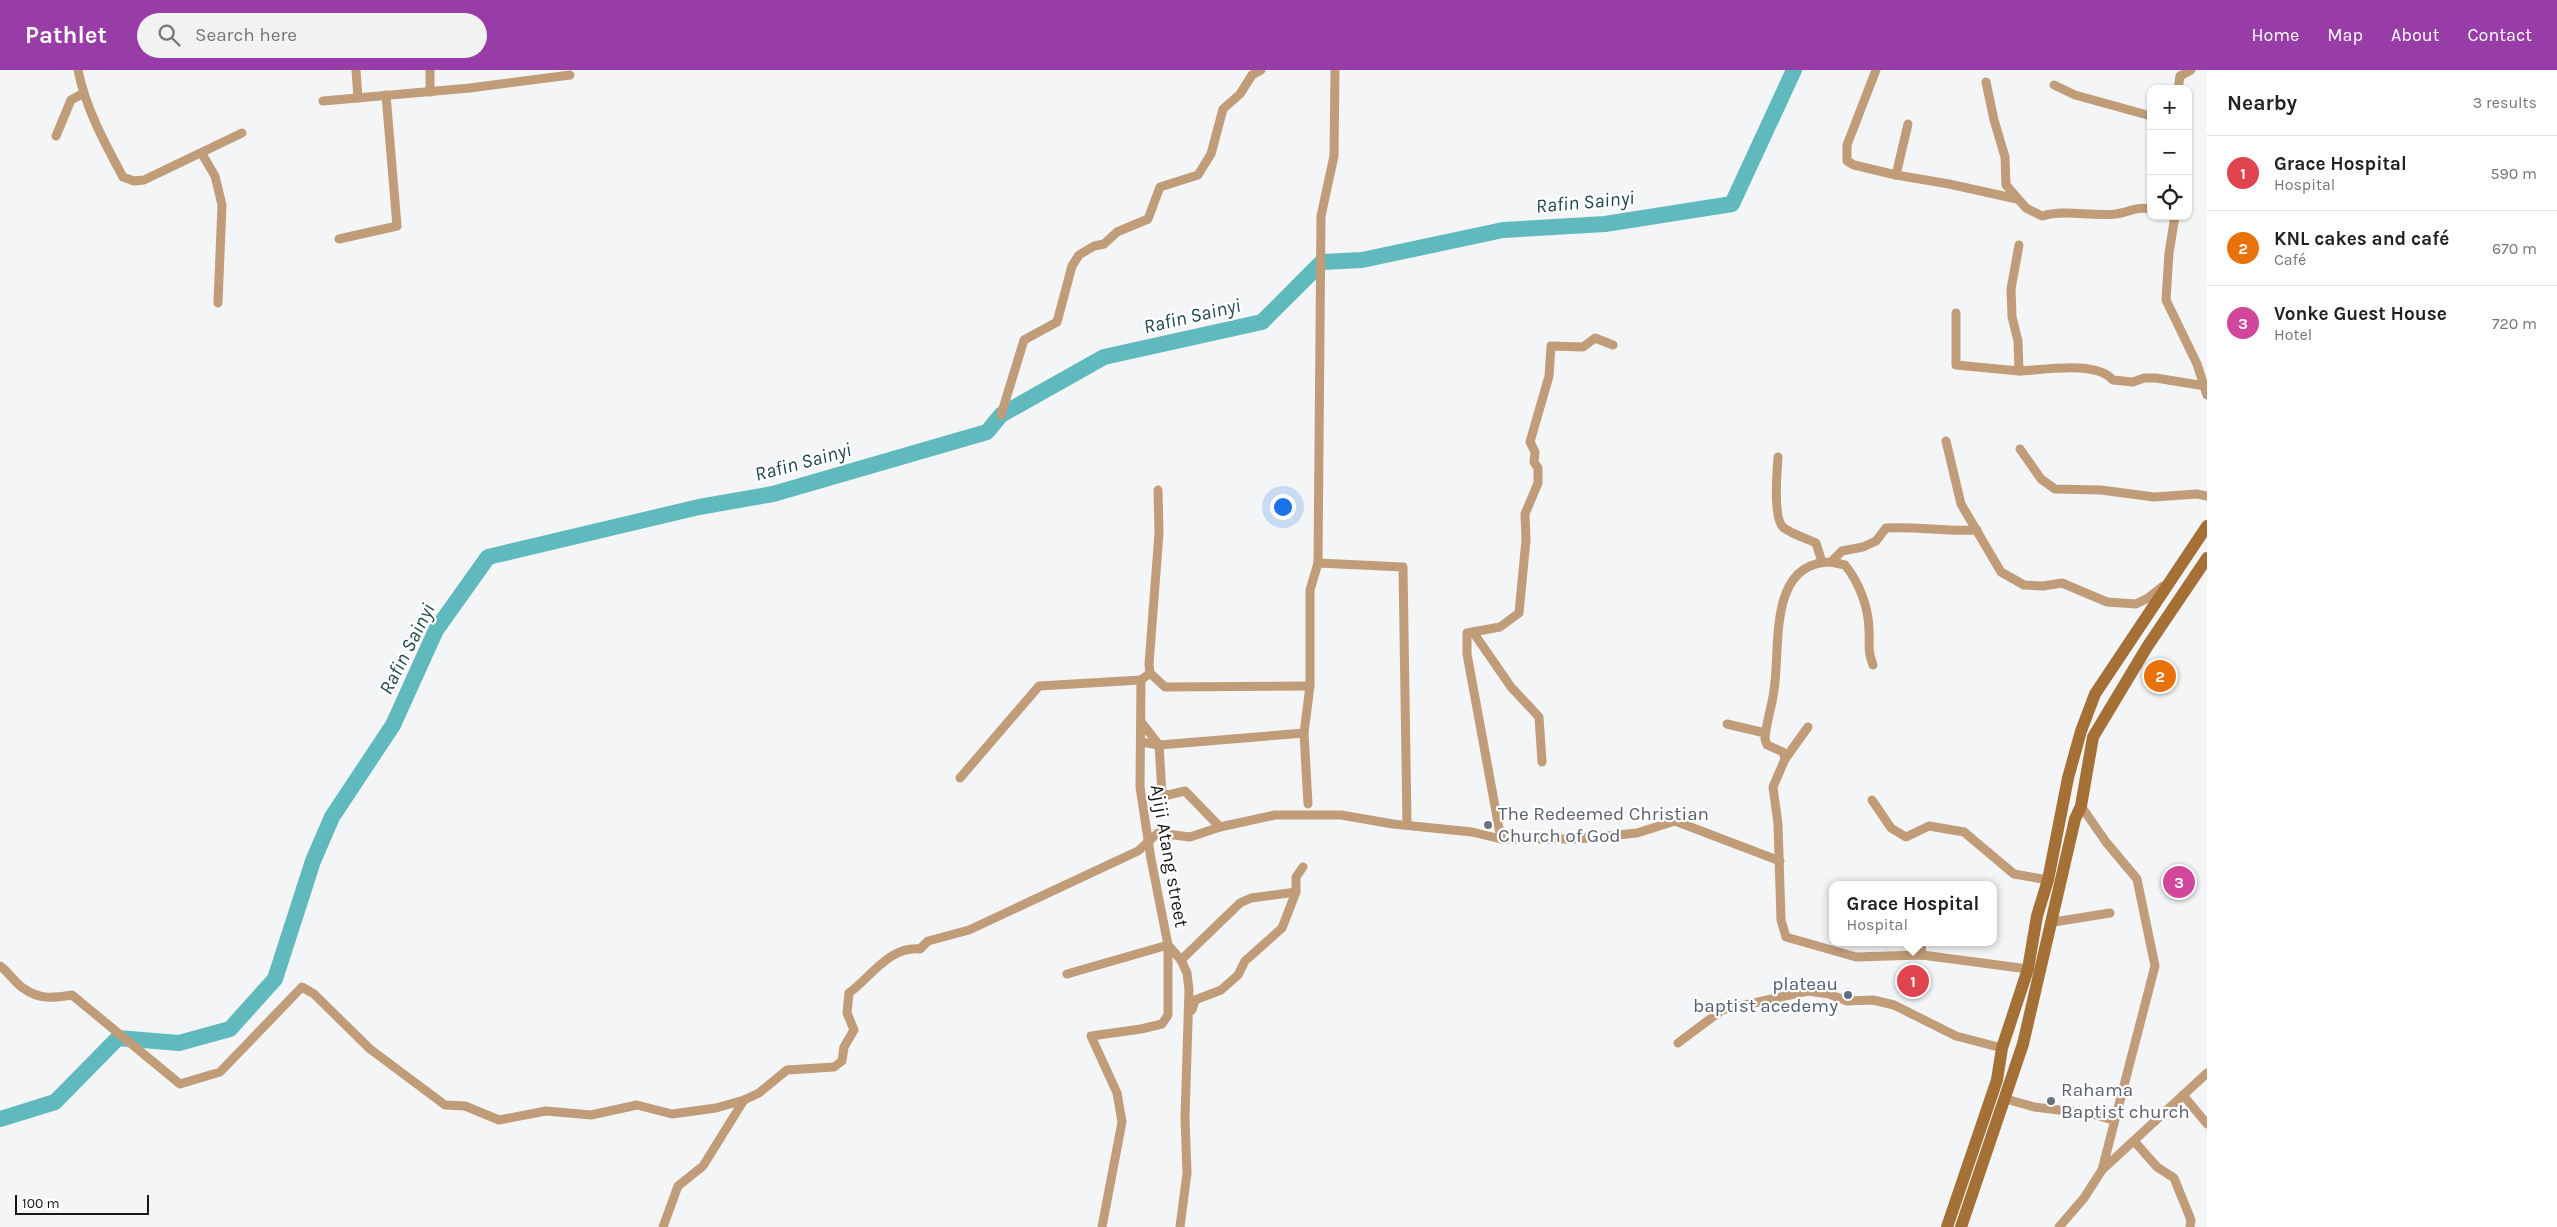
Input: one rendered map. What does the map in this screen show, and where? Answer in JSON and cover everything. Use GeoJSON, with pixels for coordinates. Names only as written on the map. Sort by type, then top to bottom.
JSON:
{"type":"FeatureCollection","features":[{"type":"Feature","properties":{"kind":"main road"},"geometry":{"type":"LineString","coordinates":[[1948,1227],[1997,1080],[2002,1048],[2028,969],[2037,916],[2048,880],[2068,778],[2094,694],[2207,526]]}},
{"type":"Feature","properties":{"kind":"main road"},"geometry":{"type":"LineString","coordinates":[[1962,1227],[2023,1044],[2049,932],[2054,922],[2080,806],[2093,736],[2152,639],[2206,561]]}},
{"type":"Feature","properties":{"kind":"street"},"geometry":{"type":"LineString","coordinates":[[78,70],[82,94],[100,134],[123,177],[134,181],[144,180],[202,154],[242,133]]}},
{"type":"Feature","properties":{"kind":"street"},"geometry":{"type":"LineString","coordinates":[[356,70],[358,98]]}},
{"type":"Feature","properties":{"kind":"street"},"geometry":{"type":"LineString","coordinates":[[430,70],[430,92]]}},
{"type":"Feature","properties":{"kind":"street"},"geometry":{"type":"LineString","coordinates":[[1001,415],[1024,340],[1057,322],[1072,266],[1079,256],[1094,246],[1104,244],[1116,232],[1148,219],[1160,187],[1198,175],[1211,154],[1223,109],[1240,94],[1252,75],[1261,70]]}},
{"type":"Feature","properties":{"kind":"street"},"geometry":{"type":"LineString","coordinates":[[1308,804],[1304,733],[1310,686],[1310,590],[1318,563],[1321,216],[1334,156],[1335,70]]}},
{"type":"Feature","properties":{"kind":"street"},"geometry":{"type":"LineString","coordinates":[[1876,70],[1847,145],[1847,160],[1854,166],[1949,184],[2018,200]]}},
{"type":"Feature","properties":{"kind":"street"},"geometry":{"type":"LineString","coordinates":[[2179,85],[2180,76],[2191,70]]}},
{"type":"Feature","properties":{"kind":"street"},"geometry":{"type":"LineString","coordinates":[[323,101],[430,92],[570,75]]}},
{"type":"Feature","properties":{"kind":"street"},"geometry":{"type":"LineString","coordinates":[[1986,82],[1994,120],[2005,157],[2006,185],[2026,208],[2042,216],[2052,213],[2090,216],[2118,214],[2141,207],[2147,208]]}},
{"type":"Feature","properties":{"kind":"street"},"geometry":{"type":"LineString","coordinates":[[2054,85],[2075,95],[2147,115]]}},
{"type":"Feature","properties":{"kind":"street"},"geometry":{"type":"LineString","coordinates":[[56,136],[71,100],[82,94]]}},
{"type":"Feature","properties":{"kind":"street"},"geometry":{"type":"LineString","coordinates":[[339,239],[396,226],[386,95]]}},
{"type":"Feature","properties":{"kind":"street"},"geometry":{"type":"LineString","coordinates":[[1896,175],[1908,124]]}},
{"type":"Feature","properties":{"kind":"street"},"geometry":{"type":"LineString","coordinates":[[202,154],[215,176],[222,205],[218,303]]}},
{"type":"Feature","properties":{"kind":"street"},"geometry":{"type":"LineString","coordinates":[[2174,220],[2169,254],[2166,300],[2181,327],[2206,391]]}},
{"type":"Feature","properties":{"kind":"street"},"geometry":{"type":"LineString","coordinates":[[2019,245],[2011,290],[2012,318],[2018,341],[2019,371]]}},
{"type":"Feature","properties":{"kind":"street"},"geometry":{"type":"LineString","coordinates":[[1956,313],[1956,365],[2019,371],[2088,368],[2109,375],[2114,380],[2133,382],[2144,378],[2156,378],[2206,391]]}},
{"type":"Feature","properties":{"kind":"street"},"geometry":{"type":"LineString","coordinates":[[1501,839],[1467,654],[1467,633],[1500,627],[1519,613],[1526,540],[1525,514],[1538,483],[1538,468],[1534,462],[1535,452],[1530,442],[1548,376],[1551,346],[1583,347],[1596,338],[1613,345]]}},
{"type":"Feature","properties":{"kind":"street"},"geometry":{"type":"LineString","coordinates":[[1946,441],[1961,504],[2001,572],[2024,585],[2062,583],[2107,602],[2136,604],[2148,598],[2170,579]]}},
{"type":"Feature","properties":{"kind":"street"},"geometry":{"type":"LineString","coordinates":[[2020,449],[2041,479],[2054,490],[2101,490],[2154,497],[2197,494],[2207,496]]}},
{"type":"Feature","properties":{"kind":"street"},"geometry":{"type":"LineString","coordinates":[[1778,458],[1774,494],[1780,521],[1783,527],[1816,543],[1826,562]]}},
{"type":"Feature","properties":{"kind":"street"},"geometry":{"type":"LineString","coordinates":[[1158,490],[1160,533],[1149,664],[1150,673],[1165,687],[1310,686]]}},
{"type":"Feature","properties":{"kind":"street"},"geometry":{"type":"LineString","coordinates":[[1785,759],[1783,752],[1767,745],[1765,732],[1774,690],[1782,603],[1792,582],[1801,571],[1826,562],[1842,551],[1864,547],[1876,542],[1886,528],[1914,527],[1950,532],[1977,530]]}},
{"type":"Feature","properties":{"kind":"street"},"geometry":{"type":"LineString","coordinates":[[1826,562],[1845,565],[1855,577],[1862,596],[1870,630],[1867,649],[1874,665]]}},
{"type":"Feature","properties":{"kind":"street"},"geometry":{"type":"LineString","coordinates":[[1318,563],[1403,567],[1407,825]]}},
{"type":"Feature","properties":{"kind":"street"},"geometry":{"type":"LineString","coordinates":[[1473,632],[1511,687],[1538,717],[1542,762]]}},
{"type":"Feature","properties":{"kind":"street"},"geometry":{"type":"LineString","coordinates":[[960,778],[1039,686],[1141,680],[1150,673]]}},
{"type":"Feature","properties":{"kind":"street","name":"Ajiji Atang street"},"geometry":{"type":"LineString","coordinates":[[1141,680],[1140,787],[1168,945],[1181,960],[1187,973],[1188,982],[1184,1118],[1187,1173],[1180,1227]]}},
{"type":"Feature","properties":{"kind":"street"},"geometry":{"type":"LineString","coordinates":[[1142,723],[1159,746],[1162,793],[1168,795],[1186,791],[1220,827]]}},
{"type":"Feature","properties":{"kind":"street"},"geometry":{"type":"LineString","coordinates":[[1727,724],[1765,732]]}},
{"type":"Feature","properties":{"kind":"street"},"geometry":{"type":"LineString","coordinates":[[1808,727],[1785,759],[1773,787],[1780,861],[1781,920],[1786,937],[1856,957],[1922,955],[2028,969]]}},
{"type":"Feature","properties":{"kind":"street"},"geometry":{"type":"LineString","coordinates":[[1140,742],[1159,746],[1304,733]]}},
{"type":"Feature","properties":{"kind":"street"},"geometry":{"type":"LineString","coordinates":[[1872,800],[1898,834],[1906,837],[1929,826],[1964,832],[2014,874],[2048,880]]}},
{"type":"Feature","properties":{"kind":"street"},"geometry":{"type":"LineString","coordinates":[[2080,806],[2106,842],[2137,879],[2155,966],[2113,1120],[2102,1170]]}},
{"type":"Feature","properties":{"kind":"street"},"geometry":{"type":"LineString","coordinates":[[0,966],[22,988],[49,999],[72,994],[180,1084],[220,1072],[302,987],[314,994],[370,1049],[446,1105],[465,1106],[499,1120],[546,1111],[591,1115],[637,1105],[672,1114],[716,1108],[744,1100],[759,1092],[787,1070],[834,1067],[842,1061],[844,1047],[854,1030],[847,1012],[849,992],[864,982],[875,966],[910,948],[920,949],[928,940],[969,930],[1057,890],[1138,851],[1158,833],[1190,837],[1220,827],[1275,815],[1341,815],[1472,832],[1501,839],[1578,839],[1637,833],[1675,821],[1780,861]]}},
{"type":"Feature","properties":{"kind":"street"},"geometry":{"type":"LineString","coordinates":[[1188,1022],[1195,1000],[1221,990],[1238,975],[1244,962],[1282,928],[1296,892],[1296,877],[1303,868]]}},
{"type":"Feature","properties":{"kind":"street"},"geometry":{"type":"LineString","coordinates":[[1181,960],[1240,903],[1250,898],[1296,892]]}},
{"type":"Feature","properties":{"kind":"street"},"geometry":{"type":"LineString","coordinates":[[2054,922],[2110,913]]}},
{"type":"Feature","properties":{"kind":"street"},"geometry":{"type":"LineString","coordinates":[[1067,974],[1168,945],[1168,1015],[1162,1024],[1142,1029],[1091,1036],[1117,1094],[1122,1122],[1102,1227]]}},
{"type":"Feature","properties":{"kind":"street"},"geometry":{"type":"LineString","coordinates":[[1921,946],[1922,955]]}},
{"type":"Feature","properties":{"kind":"street"},"geometry":{"type":"LineString","coordinates":[[1678,1044],[1722,1010],[1808,991],[1829,994],[1847,1001],[1874,1000],[1894,1005],[1956,1036],[2002,1048]]}},
{"type":"Feature","properties":{"kind":"street"},"geometry":{"type":"LineString","coordinates":[[2059,1227],[2084,1198],[2102,1170],[2207,1073]]}},
{"type":"Feature","properties":{"kind":"street"},"geometry":{"type":"LineString","coordinates":[[2183,1095],[2207,1124]]}},
{"type":"Feature","properties":{"kind":"street"},"geometry":{"type":"LineString","coordinates":[[2006,1099],[2034,1107],[2092,1114],[2113,1120]]}},
{"type":"Feature","properties":{"kind":"street"},"geometry":{"type":"LineString","coordinates":[[663,1227],[678,1186],[703,1166],[744,1100]]}},
{"type":"Feature","properties":{"kind":"street"},"geometry":{"type":"LineString","coordinates":[[2134,1142],[2157,1167],[2174,1178],[2191,1220],[2190,1227]]}},
{"type":"Feature","properties":{"kind":"waterway","name":"Rafin Sainyi"},"geometry":{"type":"LineString","coordinates":[[0,1119],[55,1102],[118,1038],[179,1043],[230,1029],[275,979],[313,861],[332,817],[393,725],[436,630],[488,557],[699,507],[773,494],[987,432],[1001,415],[1104,357],[1262,322],[1322,262],[1362,260],[1503,230],[1605,224],[1732,204],[1794,70]]}},
{"type":"Feature","properties":{"kind":"place","name":"KNL cakes and café"},"geometry":{"type":"Point","coordinates":[2160,676]}},
{"type":"Feature","properties":{"kind":"place","name":"The Redeemed Christian Church of God"},"geometry":{"type":"Point","coordinates":[1488,825]}},
{"type":"Feature","properties":{"kind":"place","name":"Vonke Guest House"},"geometry":{"type":"Point","coordinates":[2179,882]}},
{"type":"Feature","properties":{"kind":"place","name":"Grace Hospital"},"geometry":{"type":"Point","coordinates":[1913,981]}},
{"type":"Feature","properties":{"kind":"place","name":"plateau baptist acedemy"},"geometry":{"type":"Point","coordinates":[1848,995]}},
{"type":"Feature","properties":{"kind":"place","name":"Rahama Baptist church"},"geometry":{"type":"Point","coordinates":[2051,1101]}}]}
